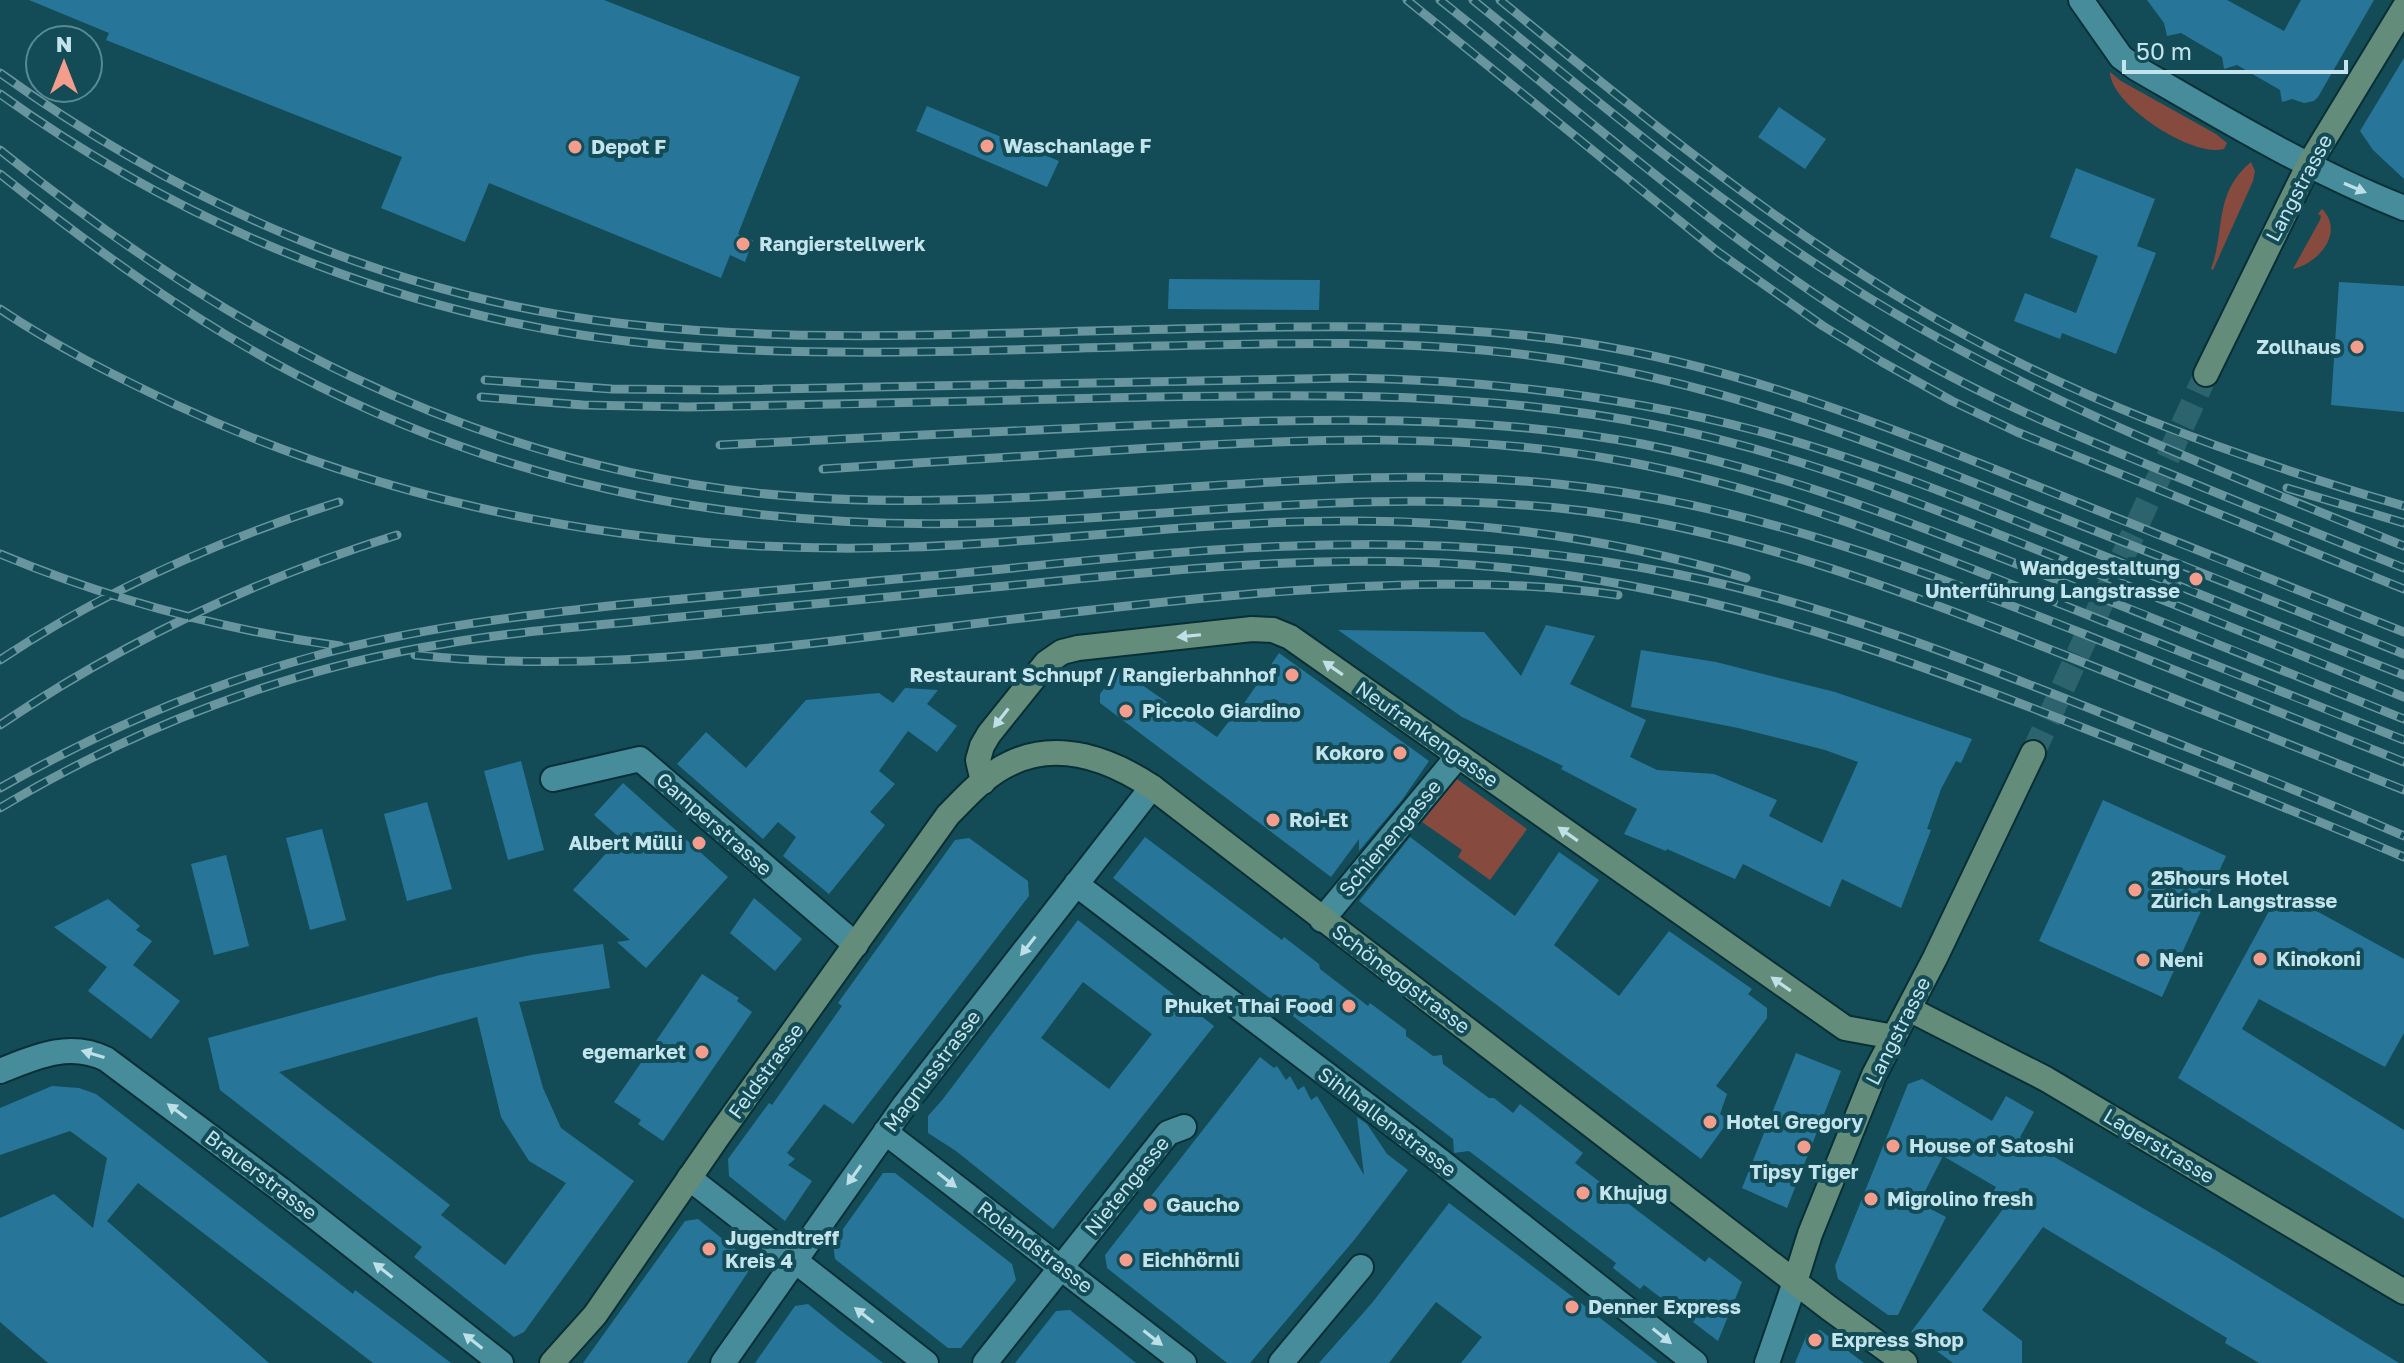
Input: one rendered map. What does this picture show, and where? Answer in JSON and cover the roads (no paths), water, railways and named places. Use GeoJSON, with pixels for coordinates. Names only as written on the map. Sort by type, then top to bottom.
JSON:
{"type":"FeatureCollection","features":[{"type":"Feature","properties":{"kind":"street"},"geometry":{"type":"LineString","coordinates":[[2081,0],[2121,57],[2136,68],[2308,166],[2354,189],[2404,208]]}},
{"type":"Feature","properties":{"kind":"street","name":"Langstrasse"},"geometry":{"type":"LineString","coordinates":[[2206,374],[2308,166],[2404,8]]}},
{"type":"Feature","properties":{"kind":"street","name":"Neufrankengasse"},"geometry":{"type":"LineString","coordinates":[[983,782],[978,766],[979,753],[985,740],[1038,671],[1058,654],[1078,648],[1252,629],[1273,630],[1290,637],[1845,1028],[1894,1037]]}},
{"type":"Feature","properties":{"kind":"street","name":"Langstrasse"},"geometry":{"type":"LineString","coordinates":[[1767,1363],[1810,1234],[1874,1075],[2033,753]]}},
{"type":"Feature","properties":{"kind":"street","name":"Schöneggstrasse"},"geometry":{"type":"LineString","coordinates":[[983,782],[1012,762],[1067,754],[1103,760],[1152,787],[1795,1282],[1905,1363]]}},
{"type":"Feature","properties":{"kind":"street","name":"Schienengasse"},"geometry":{"type":"LineString","coordinates":[[1322,920],[1458,756]]}},
{"type":"Feature","properties":{"kind":"street","name":"Gamperstrasse"},"geometry":{"type":"LineString","coordinates":[[553,779],[640,759],[856,945]]}},
{"type":"Feature","properties":{"kind":"street","name":"Feldstrasse"},"geometry":{"type":"LineString","coordinates":[[552,1363],[595,1315],[948,815],[983,782]]}},
{"type":"Feature","properties":{"kind":"street","name":"Magnusstrasse"},"geometry":{"type":"LineString","coordinates":[[723,1363],[885,1132],[1152,787]]}},
{"type":"Feature","properties":{"kind":"street","name":"Sihlhallenstrasse"},"geometry":{"type":"LineString","coordinates":[[1076,884],[1535,1235],[1695,1363]]}},
{"type":"Feature","properties":{"kind":"street","name":"Lagerstrasse"},"geometry":{"type":"LineString","coordinates":[[1909,1009],[2046,1079],[2404,1292]]}},
{"type":"Feature","properties":{"kind":"street","name":"Brauerstrasse"},"geometry":{"type":"LineString","coordinates":[[0,1071],[60,1050],[90,1052],[106,1059],[280,1189],[501,1363]]}},
{"type":"Feature","properties":{"kind":"street","name":"Nietengasse"},"geometry":{"type":"LineString","coordinates":[[985,1363],[1168,1133],[1184,1127]]}},
{"type":"Feature","properties":{"kind":"street","name":"Rolandstrasse"},"geometry":{"type":"LineString","coordinates":[[885,1132],[1184,1363]]}},
{"type":"Feature","properties":{"kind":"street"},"geometry":{"type":"LineString","coordinates":[[689,1178],[926,1363]]}},
{"type":"Feature","properties":{"kind":"street"},"geometry":{"type":"LineString","coordinates":[[1281,1363],[1361,1267]]}},
{"type":"Feature","properties":{"kind":"tunnel"},"geometry":{"type":"LineString","coordinates":[[2033,753],[2206,374]]}},
{"type":"Feature","properties":{"kind":"railway"},"geometry":{"type":"LineString","coordinates":[[1407,0],[1718,252],[1823,326],[1882,362],[1952,401],[2017,432],[2404,589]]}},
{"type":"Feature","properties":{"kind":"railway"},"geometry":{"type":"LineString","coordinates":[[1440,0],[1728,231],[1787,275],[1912,355],[1973,388],[2067,431],[2404,568]]}},
{"type":"Feature","properties":{"kind":"railway"},"geometry":{"type":"LineString","coordinates":[[1473,0],[1612,113],[1754,222],[1918,327],[2122,429],[2404,546]]}},
{"type":"Feature","properties":{"kind":"railway"},"geometry":{"type":"LineString","coordinates":[[1500,0],[1648,120],[1749,196],[1907,302],[2026,366],[2149,420],[2275,466],[2404,506]]}},
{"type":"Feature","properties":{"kind":"railway"},"geometry":{"type":"LineString","coordinates":[[0,73],[144,165],[220,204],[297,239],[377,269],[458,293],[541,311],[626,324],[752,334],[878,336],[1358,327],[1471,331],[1584,343],[1699,367],[1810,400],[1975,461],[2404,632]]}},
{"type":"Feature","properties":{"kind":"railway"},"geometry":{"type":"LineString","coordinates":[[0,94],[75,144],[152,189],[233,230],[401,294],[487,317],[576,334],[665,345],[769,351],[977,351],[1365,344],[1479,350],[1601,366],[1729,397],[1855,438],[2404,654]]}},
{"type":"Feature","properties":{"kind":"railway"},"geometry":{"type":"LineString","coordinates":[[0,150],[85,215],[172,275],[261,330],[353,377],[448,418],[547,451],[649,476],[756,493],[851,500],[979,499],[1298,480],[1441,477],[1512,480],[1649,497],[1776,526],[1900,565],[2084,634],[2404,762]]}},
{"type":"Feature","properties":{"kind":"railway"},"geometry":{"type":"LineString","coordinates":[[0,174],[143,281],[256,353],[381,415],[467,449],[555,476],[643,497],[733,511],[824,520],[917,524],[1011,522],[1298,504],[1441,501],[1513,504],[1648,521],[1772,551],[1893,590],[2404,790]]}},
{"type":"Feature","properties":{"kind":"railway"},"geometry":{"type":"LineString","coordinates":[[0,309],[42,336],[108,371],[262,442],[351,473],[442,499],[535,519],[628,534],[722,544],[817,548],[912,547],[1237,524],[1345,521],[1447,524],[1548,534],[1598,543],[1647,552],[1746,578]]}},
{"type":"Feature","properties":{"kind":"railway"},"geometry":{"type":"LineString","coordinates":[[485,380],[612,389],[722,390],[1350,378],[1504,386],[1606,399],[1758,431],[1875,467],[2404,675]]}},
{"type":"Feature","properties":{"kind":"railway"},"geometry":{"type":"LineString","coordinates":[[481,397],[583,405],[688,407],[1277,395],[1466,401],[1591,414],[1706,436],[1859,482],[2008,538],[2404,697]]}},
{"type":"Feature","properties":{"kind":"railway"},"geometry":{"type":"LineString","coordinates":[[720,445],[1147,425],[1333,420],[1519,427],[1642,444],[1791,482],[1888,515],[2404,719]]}},
{"type":"Feature","properties":{"kind":"railway"},"geometry":{"type":"LineString","coordinates":[[823,469],[1326,440],[1501,445],[1617,460],[1729,485],[1839,519],[2404,740]]}},
{"type":"Feature","properties":{"kind":"railway"},"geometry":{"type":"LineString","coordinates":[[2287,488],[2404,523]]}},
{"type":"Feature","properties":{"kind":"railway"},"geometry":{"type":"LineString","coordinates":[[0,660],[80,611],[164,569],[250,533],[339,502]]}},
{"type":"Feature","properties":{"kind":"railway"},"geometry":{"type":"LineString","coordinates":[[0,725],[94,666],[192,615],[293,572],[397,535]]}},
{"type":"Feature","properties":{"kind":"railway"},"geometry":{"type":"LineString","coordinates":[[0,788],[117,728],[238,679],[322,654],[432,630],[618,605],[1128,557],[1278,546],[1372,544],[1503,550],[1590,559],[1733,586],[1788,601],[1898,636],[2007,676],[2404,836]]}},
{"type":"Feature","properties":{"kind":"railway"},"geometry":{"type":"LineString","coordinates":[[0,554],[82,585],[167,611],[253,631],[340,646]]}},
{"type":"Feature","properties":{"kind":"railway"},"geometry":{"type":"LineString","coordinates":[[0,808],[104,752],[214,705],[327,669],[443,644],[746,610],[1178,570],[1296,563],[1415,562],[1495,567],[1600,580],[1686,597],[1804,628],[1920,666],[2034,709],[2404,857]]}},
{"type":"Feature","properties":{"kind":"railway"},"geometry":{"type":"LineString","coordinates":[[415,655],[520,661],[624,660],[781,647],[1154,603],[1351,587],[1440,584],[1529,586],[1618,595]]}},
{"type":"Feature","properties":{"kind":"place","name":"Waschanlage F"},"geometry":{"type":"Point","coordinates":[987,146]}},
{"type":"Feature","properties":{"kind":"place","name":"Depot F"},"geometry":{"type":"Point","coordinates":[575,147]}},
{"type":"Feature","properties":{"kind":"place","name":"Rangierstellwerk"},"geometry":{"type":"Point","coordinates":[743,244]}},
{"type":"Feature","properties":{"kind":"place","name":"Zollhaus"},"geometry":{"type":"Point","coordinates":[2357,347]}},
{"type":"Feature","properties":{"kind":"place","name":"Wandgestaltung Unterführung Langstrasse"},"geometry":{"type":"Point","coordinates":[2196,579]}},
{"type":"Feature","properties":{"kind":"place","name":"Restaurant Schnupf / Rangierbahnhof"},"geometry":{"type":"Point","coordinates":[1292,675]}},
{"type":"Feature","properties":{"kind":"place","name":"Piccolo Giardino"},"geometry":{"type":"Point","coordinates":[1126,711]}},
{"type":"Feature","properties":{"kind":"place","name":"Kokoro"},"geometry":{"type":"Point","coordinates":[1400,753]}},
{"type":"Feature","properties":{"kind":"place","name":"Roi-Et"},"geometry":{"type":"Point","coordinates":[1273,820]}},
{"type":"Feature","properties":{"kind":"place","name":"Albert Mülli"},"geometry":{"type":"Point","coordinates":[699,843]}},
{"type":"Feature","properties":{"kind":"place","name":"25hours Hotel Zürich Langstrasse"},"geometry":{"type":"Point","coordinates":[2135,890]}},
{"type":"Feature","properties":{"kind":"place","name":"Kinokoni"},"geometry":{"type":"Point","coordinates":[2260,959]}},
{"type":"Feature","properties":{"kind":"place","name":"Neni"},"geometry":{"type":"Point","coordinates":[2143,960]}},
{"type":"Feature","properties":{"kind":"place","name":"Phuket Thai Food"},"geometry":{"type":"Point","coordinates":[1349,1006]}},
{"type":"Feature","properties":{"kind":"place","name":"egemarket"},"geometry":{"type":"Point","coordinates":[702,1052]}},
{"type":"Feature","properties":{"kind":"place","name":"Hotel Gregory"},"geometry":{"type":"Point","coordinates":[1710,1122]}},
{"type":"Feature","properties":{"kind":"place","name":"House of Satoshi"},"geometry":{"type":"Point","coordinates":[1893,1146]}},
{"type":"Feature","properties":{"kind":"place","name":"Tipsy Tiger"},"geometry":{"type":"Point","coordinates":[1804,1147]}},
{"type":"Feature","properties":{"kind":"place","name":"Khujug"},"geometry":{"type":"Point","coordinates":[1583,1193]}},
{"type":"Feature","properties":{"kind":"place","name":"Migrolino fresh"},"geometry":{"type":"Point","coordinates":[1871,1199]}},
{"type":"Feature","properties":{"kind":"place","name":"Gaucho"},"geometry":{"type":"Point","coordinates":[1150,1205]}},
{"type":"Feature","properties":{"kind":"place","name":"Jugendtreff Kreis 4"},"geometry":{"type":"Point","coordinates":[709,1249]}},
{"type":"Feature","properties":{"kind":"place","name":"Eichhörnli"},"geometry":{"type":"Point","coordinates":[1126,1260]}},
{"type":"Feature","properties":{"kind":"place","name":"Denner Express"},"geometry":{"type":"Point","coordinates":[1572,1307]}},
{"type":"Feature","properties":{"kind":"place","name":"Express Shop"},"geometry":{"type":"Point","coordinates":[1815,1340]}}]}
